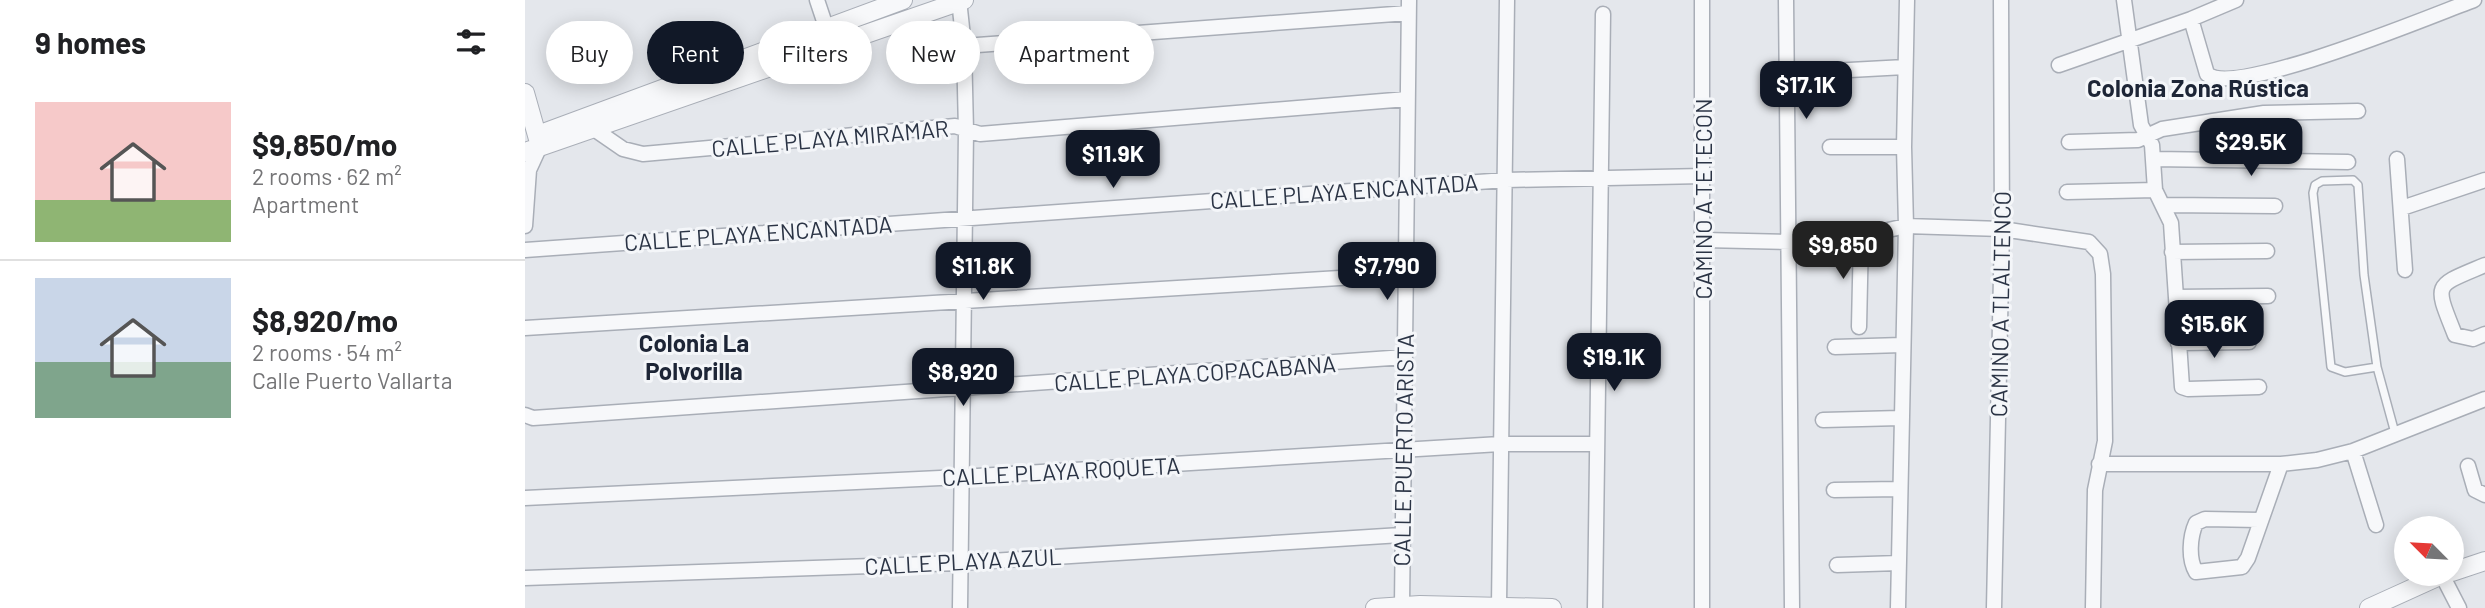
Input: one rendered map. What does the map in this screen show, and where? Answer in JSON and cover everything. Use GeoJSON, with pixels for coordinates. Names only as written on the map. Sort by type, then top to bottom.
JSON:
{"type":"FeatureCollection","features":[{"type":"Feature","properties":{"kind":"street"},"geometry":{"type":"LineString","coordinates":[[817,0],[824,21]]}},
{"type":"Feature","properties":{"kind":"street"},"geometry":{"type":"LineString","coordinates":[[843,21],[903,0]]}},
{"type":"Feature","properties":{"kind":"street"},"geometry":{"type":"LineString","coordinates":[[872,26],[961,0],[962,21]]}},
{"type":"Feature","properties":{"kind":"street"},"geometry":{"type":"LineString","coordinates":[[1499,605],[1507,0]]}},
{"type":"Feature","properties":{"kind":"street","name":"CAMINO A TETECON"},"geometry":{"type":"LineString","coordinates":[[1702,0],[1702,608]]}},
{"type":"Feature","properties":{"kind":"street"},"geometry":{"type":"LineString","coordinates":[[1786,0],[1792,608]]}},
{"type":"Feature","properties":{"kind":"street"},"geometry":{"type":"LineString","coordinates":[[1898,608],[1898,489],[1906,226],[1904,147],[1907,0]]}},
{"type":"Feature","properties":{"kind":"street","name":"CAMINO A TLALTENCO"},"geometry":{"type":"LineString","coordinates":[[1994,608],[2002,229],[2001,0]]}},
{"type":"Feature","properties":{"kind":"street"},"geometry":{"type":"LineString","coordinates":[[2124,0],[2141,125],[2148,136],[2154,159],[2155,190],[2165,205],[2171,223],[2182,387],[2259,387]]}},
{"type":"Feature","properties":{"kind":"street"},"geometry":{"type":"LineString","coordinates":[[2059,65],[2129,42],[2236,0]]}},
{"type":"Feature","properties":{"kind":"street"},"geometry":{"type":"LineString","coordinates":[[2191,19],[2207,75],[2219,79],[2297,66],[2474,0]]}},
{"type":"Feature","properties":{"kind":"street"},"geometry":{"type":"LineString","coordinates":[[980,45],[1409,7]]}},
{"type":"Feature","properties":{"kind":"street","name":"CALLE PUERTO ARISTA"},"geometry":{"type":"LineString","coordinates":[[1409,7],[1401,535],[1414,606]]}},
{"type":"Feature","properties":{"kind":"street"},"geometry":{"type":"LineString","coordinates":[[1595,608],[1604,14]]}},
{"type":"Feature","properties":{"kind":"street"},"geometry":{"type":"LineString","coordinates":[[531,150],[758,62]]}},
{"type":"Feature","properties":{"kind":"street"},"geometry":{"type":"LineString","coordinates":[[1831,71],[1905,67]]}},
{"type":"Feature","properties":{"kind":"street"},"geometry":{"type":"LineString","coordinates":[[960,608],[966,299],[965,84]]}},
{"type":"Feature","properties":{"kind":"street"},"geometry":{"type":"LineString","coordinates":[[531,150],[594,129],[675,92]]}},
{"type":"Feature","properties":{"kind":"street"},"geometry":{"type":"LineString","coordinates":[[525,93],[531,150],[525,226]]}},
{"type":"Feature","properties":{"kind":"street","name":"CALLE PLAYA MIRAMAR"},"geometry":{"type":"LineString","coordinates":[[594,129],[623,149],[643,154],[955,126],[980,134],[1407,99]]}},
{"type":"Feature","properties":{"kind":"street"},"geometry":{"type":"LineString","coordinates":[[2069,142],[2138,140],[2162,129],[2264,113],[2358,111]]}},
{"type":"Feature","properties":{"kind":"street"},"geometry":{"type":"LineString","coordinates":[[1830,147],[1904,147]]}},
{"type":"Feature","properties":{"kind":"street"},"geometry":{"type":"LineString","coordinates":[[2154,159],[2349,162]]}},
{"type":"Feature","properties":{"kind":"street"},"geometry":{"type":"LineString","coordinates":[[2397,159],[2405,270]]}},
{"type":"Feature","properties":{"kind":"street","name":"CALLE PLAYA ENCANTADA"},"geometry":{"type":"LineString","coordinates":[[525,250],[1407,186],[1506,180],[1703,176]]}},
{"type":"Feature","properties":{"kind":"street"},"geometry":{"type":"LineString","coordinates":[[2402,208],[2485,180]]}},
{"type":"Feature","properties":{"kind":"street"},"geometry":{"type":"LineString","coordinates":[[2067,192],[2155,190]]}},
{"type":"Feature","properties":{"kind":"street"},"geometry":{"type":"LineString","coordinates":[[2165,205],[2275,206]]}},
{"type":"Feature","properties":{"kind":"street"},"geometry":{"type":"LineString","coordinates":[[1704,240],[1790,242],[1861,236],[1906,226],[2002,229],[2089,242],[2100,254],[2103,274],[2105,441],[2095,491],[2092,608]]}},
{"type":"Feature","properties":{"kind":"street"},"geometry":{"type":"LineString","coordinates":[[1859,327],[1861,236]]}},
{"type":"Feature","properties":{"kind":"street"},"geometry":{"type":"LineString","coordinates":[[2172,252],[2267,251]]}},
{"type":"Feature","properties":{"kind":"street"},"geometry":{"type":"LineString","coordinates":[[2485,265],[2449,280],[2442,286],[2439,295],[2455,335],[2473,339],[2485,334]]}},
{"type":"Feature","properties":{"kind":"street"},"geometry":{"type":"LineString","coordinates":[[525,328],[1405,274]]}},
{"type":"Feature","properties":{"kind":"street"},"geometry":{"type":"LineString","coordinates":[[2176,297],[2267,296]]}},
{"type":"Feature","properties":{"kind":"street"},"geometry":{"type":"LineString","coordinates":[[2178,343],[2249,342]]}},
{"type":"Feature","properties":{"kind":"street"},"geometry":{"type":"LineString","coordinates":[[1835,347],[1902,345]]}},
{"type":"Feature","properties":{"kind":"street","name":"CALLE PLAYA COPACABANA"},"geometry":{"type":"LineString","coordinates":[[525,415],[533,418],[964,390],[1405,357]]}},
{"type":"Feature","properties":{"kind":"street"},"geometry":{"type":"LineString","coordinates":[[2099,464],[2280,464],[2353,451],[2485,399]]}},
{"type":"Feature","properties":{"kind":"street"},"geometry":{"type":"LineString","coordinates":[[1823,420],[1900,418]]}},
{"type":"Feature","properties":{"kind":"street","name":"CALLE PLAYA ROQUETA"},"geometry":{"type":"LineString","coordinates":[[525,498],[961,477],[1500,444],[1596,444]]}},
{"type":"Feature","properties":{"kind":"street"},"geometry":{"type":"LineString","coordinates":[[2353,451],[2376,525]]}},
{"type":"Feature","properties":{"kind":"street"},"geometry":{"type":"LineString","coordinates":[[2259,520],[2205,519],[2196,523],[2192,531],[2191,564],[2196,572],[2242,567],[2248,558],[2280,464]]}},
{"type":"Feature","properties":{"kind":"street"},"geometry":{"type":"LineString","coordinates":[[2468,466],[2475,490],[2485,495]]}},
{"type":"Feature","properties":{"kind":"street"},"geometry":{"type":"LineString","coordinates":[[1834,490],[1898,489]]}},
{"type":"Feature","properties":{"kind":"street","name":"CALLE PLAYA AZUL"},"geometry":{"type":"LineString","coordinates":[[525,578],[959,563],[1401,535]]}},
{"type":"Feature","properties":{"kind":"street"},"geometry":{"type":"LineString","coordinates":[[2464,568],[2485,561]]}},
{"type":"Feature","properties":{"kind":"street"},"geometry":{"type":"LineString","coordinates":[[1837,565],[1899,563]]}},
{"type":"Feature","properties":{"kind":"street"},"geometry":{"type":"LineString","coordinates":[[2369,608],[2388,604],[2421,586]]}},
{"type":"Feature","properties":{"kind":"street"},"geometry":{"type":"LineString","coordinates":[[2449,586],[2459,608]]}},
{"type":"Feature","properties":{"kind":"street"},"geometry":{"type":"LineString","coordinates":[[1375,608],[1499,605],[1552,608]]}},
{"type":"Feature","properties":{"kind":"lane"},"geometry":{"type":"LineString","coordinates":[[2377,367],[2345,372],[2331,367],[2313,193],[2315,185],[2322,181],[2353,180],[2358,185],[2364,275],[2377,367],[2395,433]]}},
{"type":"Feature","properties":{"kind":"district","name":"Colonia Zona Rústica"},"geometry":{"type":"Point","coordinates":[2198,87]}},
{"type":"Feature","properties":{"kind":"district","name":"Colonia La Polvorilla"},"geometry":{"type":"Point","coordinates":[694,356]}}]}
